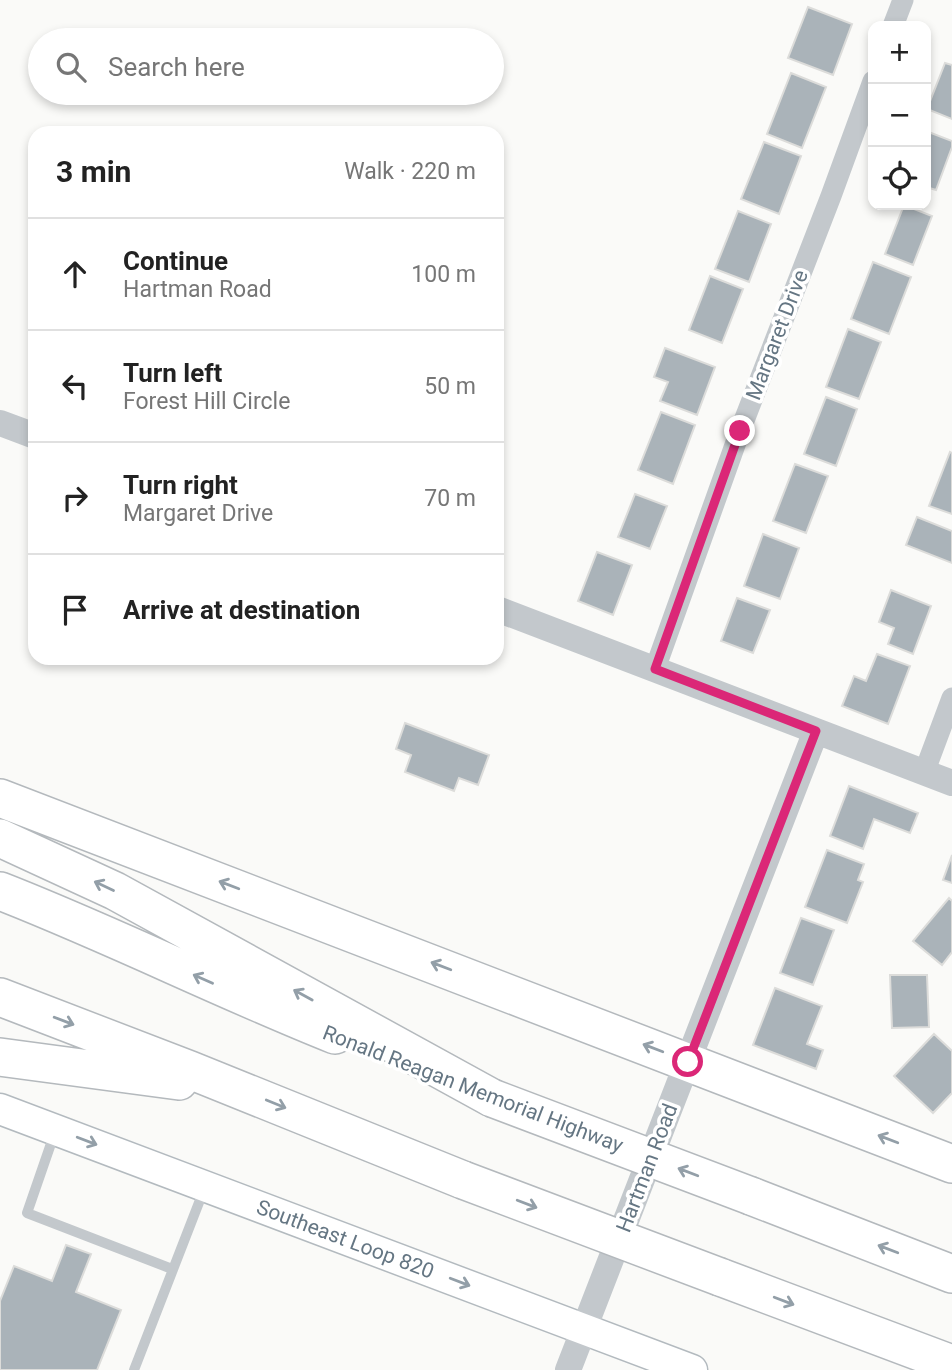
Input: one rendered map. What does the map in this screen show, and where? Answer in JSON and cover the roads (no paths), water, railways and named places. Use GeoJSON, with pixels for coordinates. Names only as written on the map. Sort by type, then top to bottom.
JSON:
{"type":"FeatureCollection","features":[{"type":"Feature","properties":{"kind":"highway"},"geometry":{"type":"LineString","coordinates":[[0,798],[952,1164]]}},
{"type":"Feature","properties":{"kind":"highway"},"geometry":{"type":"LineString","coordinates":[[0,838],[115,891],[492,1098]]}},
{"type":"Feature","properties":{"kind":"highway","name":"Ronald Reagan Memorial Highway"},"geometry":{"type":"LineString","coordinates":[[0,891],[270,1009],[492,1098],[952,1274]]}},
{"type":"Feature","properties":{"kind":"highway"},"geometry":{"type":"LineString","coordinates":[[0,997],[239,1089],[463,1180],[952,1364]]}},
{"type":"Feature","properties":{"kind":"highway"},"geometry":{"type":"LineString","coordinates":[[0,1056],[239,1089]]}},
{"type":"Feature","properties":{"kind":"main road","name":"Southeast Loop 820"},"geometry":{"type":"LineString","coordinates":[[0,1109],[692,1370]]}},
{"type":"Feature","properties":{"kind":"street"},"geometry":{"type":"LineString","coordinates":[[895,21],[903,0]]}},
{"type":"Feature","properties":{"kind":"street","name":"Margaret Drive"},"geometry":{"type":"LineString","coordinates":[[655,669],[740,431],[872,84]]}},
{"type":"Feature","properties":{"kind":"street"},"geometry":{"type":"LineString","coordinates":[[0,423],[28,433]]}},
{"type":"Feature","properties":{"kind":"street"},"geometry":{"type":"LineString","coordinates":[[504,612],[952,783]]}},
{"type":"Feature","properties":{"kind":"street"},"geometry":{"type":"LineString","coordinates":[[924,773],[952,698]]}},
{"type":"Feature","properties":{"kind":"street","name":"Hartman Road"},"geometry":{"type":"LineString","coordinates":[[568,1370],[816,731]]}},
{"type":"Feature","properties":{"kind":"lane"},"geometry":{"type":"LineString","coordinates":[[56,1130],[27,1213],[172,1269]]}},
{"type":"Feature","properties":{"kind":"lane"},"geometry":{"type":"LineString","coordinates":[[134,1370],[205,1186]]}}]}
